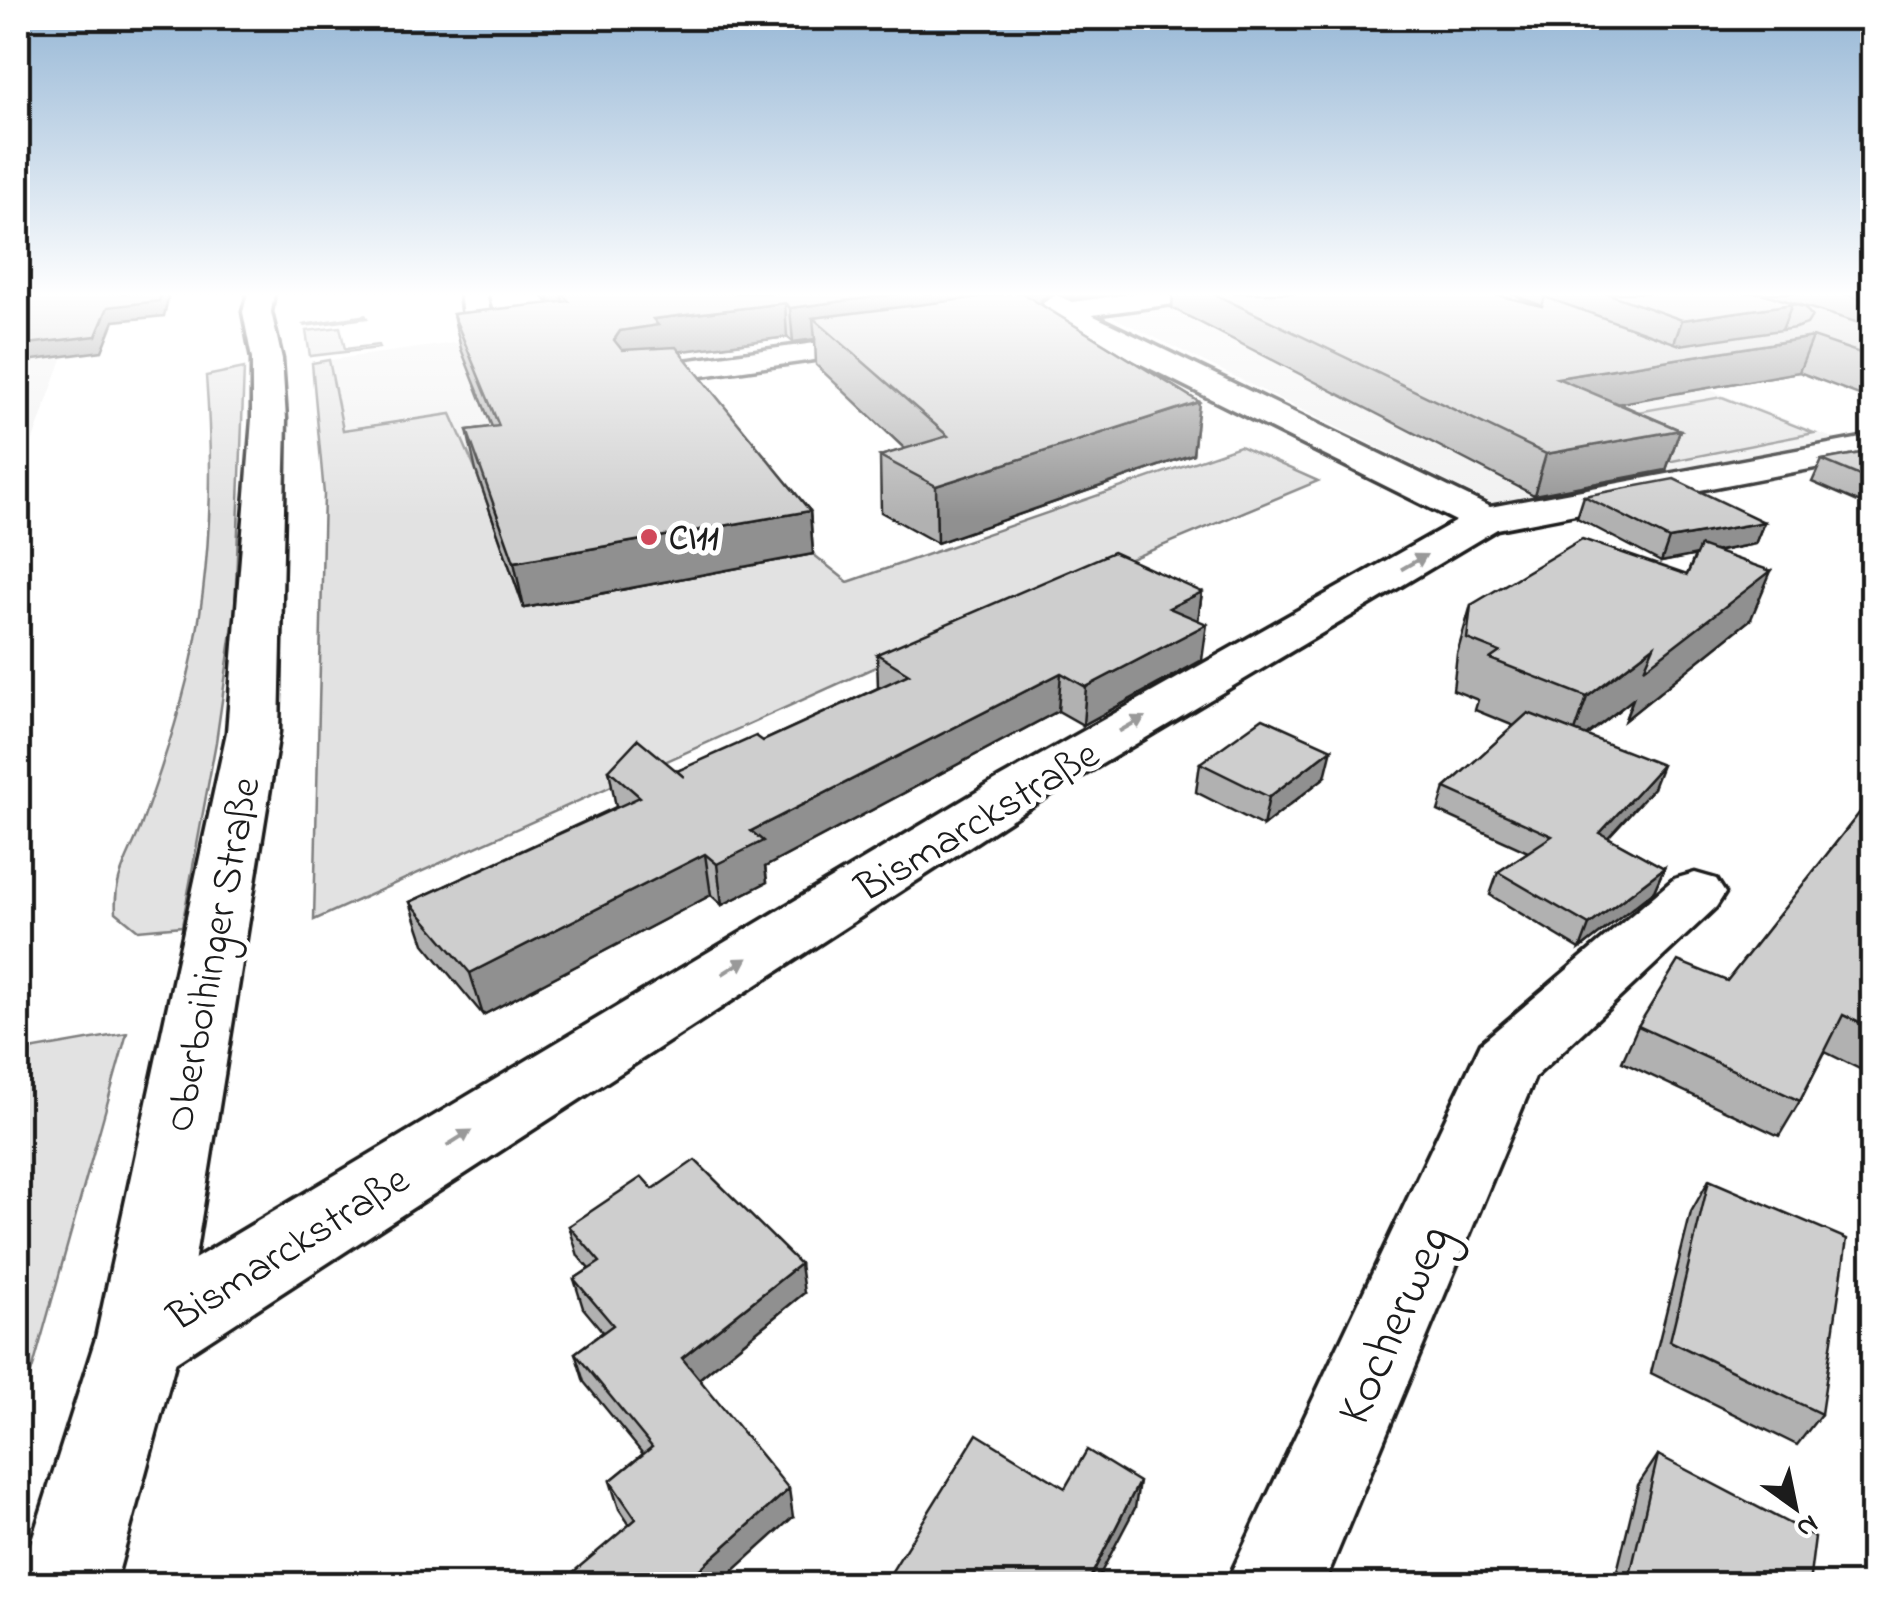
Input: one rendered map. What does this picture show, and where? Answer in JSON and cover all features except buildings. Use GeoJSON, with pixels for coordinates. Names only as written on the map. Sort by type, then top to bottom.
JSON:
{"type":"FeatureCollection","features":[{"type":"Feature","properties":{"kind":"street","name":"Oberboihinger Straße"},"geometry":{"type":"LineString","coordinates":[[66,1584],[139,1338],[253,732],[269,419],[267,368]]}},
{"type":"Feature","properties":{"kind":"street"},"geometry":{"type":"LineString","coordinates":[[639,376],[700,368]]}},
{"type":"Feature","properties":{"kind":"street"},"geometry":{"type":"LineString","coordinates":[[1171,368],[1485,520]]}},
{"type":"Feature","properties":{"kind":"street","name":"Bismarckstraße"},"geometry":{"type":"LineString","coordinates":[[139,1338],[1019,790],[1485,520],[1872,448]]}},
{"type":"Feature","properties":{"kind":"street","name":"Kocherweg"},"geometry":{"type":"LineString","coordinates":[[1276,1584],[1506,1062],[1695,893]]}},
{"type":"Feature","properties":{"kind":"shaded area"},"geometry":{"type":"Polygon","coordinates":[[[18,368],[59,368],[18,482],[18,368]]]}},
{"type":"Feature","properties":{"kind":"shaded area"},"geometry":{"type":"Polygon","coordinates":[[[244,368],[235,611],[182,926],[138,930],[116,912],[117,889],[166,753],[195,643],[208,528],[206,376],[244,368]]]}},
{"type":"Feature","properties":{"kind":"shaded area"},"geometry":{"type":"Polygon","coordinates":[[[312,368],[331,368],[343,430],[451,414],[476,471],[524,608],[813,554],[848,582],[1240,446],[1318,481],[922,646],[314,920],[324,494],[312,368]]]}},
{"type":"Feature","properties":{"kind":"shaded area"},"geometry":{"type":"Polygon","coordinates":[[[330,368],[528,368],[476,471],[451,414],[342,430],[330,368]]]}},
{"type":"Feature","properties":{"kind":"shaded area"},"geometry":{"type":"Polygon","coordinates":[[[1216,368],[1654,368],[1835,439],[1493,504],[1216,368]]]}},
{"type":"Feature","properties":{"kind":"shaded area"},"geometry":{"type":"Polygon","coordinates":[[[1722,397],[1814,433],[1657,464],[1570,424],[1722,397]]]}},
{"type":"Feature","properties":{"kind":"shaded area"},"geometry":{"type":"Polygon","coordinates":[[[127,1033],[34,1364],[18,1413],[18,1052],[127,1033]]]}},
{"type":"Feature","properties":{"kind":"railway"},"geometry":{"type":"LineString","coordinates":[[18,392],[28,368]]}},
{"type":"Feature","properties":{"kind":"place","name":"CI11"},"geometry":{"type":"Point","coordinates":[649,537]}}]}
